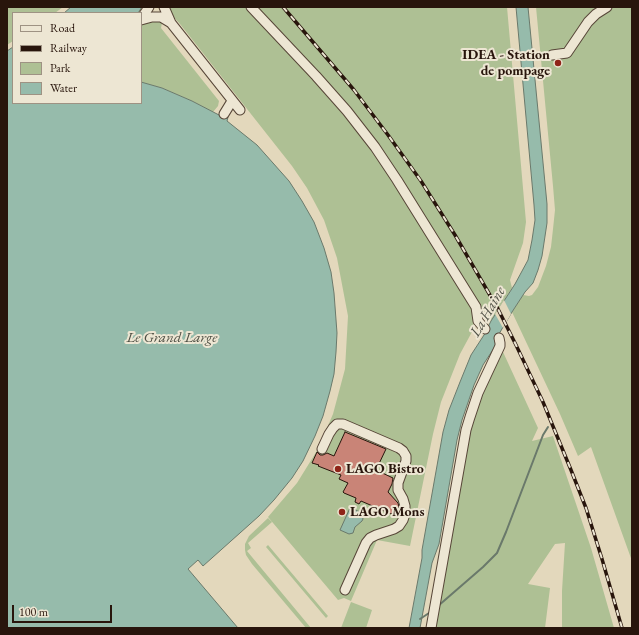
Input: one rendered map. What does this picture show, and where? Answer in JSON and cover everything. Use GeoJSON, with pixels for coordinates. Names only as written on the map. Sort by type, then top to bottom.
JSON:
{"type":"FeatureCollection","features":[{"type":"Feature","properties":{"kind":"street"},"geometry":{"type":"LineString","coordinates":[[142,18],[149,7]]}},
{"type":"Feature","properties":{"kind":"street"},"geometry":{"type":"LineString","coordinates":[[164,7],[171,23],[240,110]]}},
{"type":"Feature","properties":{"kind":"street"},"geometry":{"type":"LineString","coordinates":[[251,7],[347,111],[375,147],[476,307],[478,321],[485,329]]}},
{"type":"Feature","properties":{"kind":"street"},"geometry":{"type":"LineString","coordinates":[[552,55],[567,53],[588,22],[596,14],[607,7]]}},
{"type":"Feature","properties":{"kind":"street"},"geometry":{"type":"LineString","coordinates":[[142,20],[152,17],[161,17],[171,23]]}},
{"type":"Feature","properties":{"kind":"street"},"geometry":{"type":"LineString","coordinates":[[224,114],[232,101]]}},
{"type":"Feature","properties":{"kind":"street"},"geometry":{"type":"LineString","coordinates":[[431,628],[466,430],[478,392],[500,346],[499,338]]}},
{"type":"Feature","properties":{"kind":"street"},"geometry":{"type":"LineString","coordinates":[[322,449],[333,428],[337,424],[343,424],[399,448],[406,456],[406,461],[398,483],[398,490],[405,506],[403,520],[394,530],[370,538],[366,543],[345,590]]}},
{"type":"Feature","properties":{"kind":"green space"},"geometry":{"type":"Polygon","coordinates":[[[7,7],[63,7],[56,12],[12,12],[12,42],[7,45],[7,7]]]}},
{"type":"Feature","properties":{"kind":"green space"},"geometry":{"type":"Polygon","coordinates":[[[169,7],[507,7],[526,222],[523,243],[510,280],[512,288],[491,321],[468,297],[474,317],[473,330],[460,354],[441,402],[410,546],[377,540],[351,601],[344,598],[338,600],[268,517],[297,483],[318,449],[333,414],[345,369],[348,316],[337,258],[324,220],[307,188],[292,166],[170,13],[169,7]]]}},
{"type":"Feature","properties":{"kind":"green space"},"geometry":{"type":"Polygon","coordinates":[[[536,7],[632,7],[632,561],[591,447],[578,456],[512,312],[523,295],[532,295],[538,287],[551,247],[555,210],[536,7]]]}},
{"type":"Feature","properties":{"kind":"green space"},"geometry":{"type":"Polygon","coordinates":[[[142,20],[153,20],[162,23],[161,28],[219,101],[218,106],[213,112],[162,88],[142,82],[142,20]]]}},
{"type":"Feature","properties":{"kind":"green space"},"geometry":{"type":"Polygon","coordinates":[[[503,352],[538,428],[532,441],[553,436],[591,548],[614,628],[562,628],[562,591],[565,543],[555,544],[528,584],[550,588],[545,628],[431,628],[461,455],[492,363],[503,352]]]}},
{"type":"Feature","properties":{"kind":"green space"},"geometry":{"type":"Polygon","coordinates":[[[268,518],[272,522],[248,543],[251,548],[247,551],[311,628],[306,628],[246,555],[245,544],[249,536],[268,518]]]}},
{"type":"Feature","properties":{"kind":"green space"},"geometry":{"type":"Polygon","coordinates":[[[268,545],[328,616],[326,618],[266,547],[268,545]]]}},
{"type":"Feature","properties":{"kind":"green space"},"geometry":{"type":"Polygon","coordinates":[[[351,602],[372,610],[366,628],[341,628],[351,602]]]}},
{"type":"Feature","properties":{"kind":"water"},"geometry":{"type":"Polygon","coordinates":[[[71,7],[142,7],[139,12],[65,12],[71,7]]]}},
{"type":"Feature","properties":{"kind":"water"},"geometry":{"type":"Polygon","coordinates":[[[516,7],[528,7],[547,204],[547,223],[542,256],[533,283],[525,292],[496,339],[496,345],[483,365],[474,385],[457,440],[439,544],[432,563],[420,628],[409,628],[443,432],[449,410],[471,355],[515,284],[528,260],[532,240],[535,220],[534,205],[516,7]]]}},
{"type":"Feature","properties":{"kind":"water","name":"Le Grand Large"},"geometry":{"type":"Polygon","coordinates":[[[12,48],[12,104],[142,104],[142,82],[162,88],[219,115],[220,112],[228,117],[227,121],[257,145],[289,181],[314,222],[331,272],[337,333],[334,374],[323,416],[303,461],[292,478],[274,500],[259,516],[203,566],[198,560],[188,569],[238,628],[7,628],[7,51],[12,48]]]}},
{"type":"Feature","properties":{"kind":"water"},"geometry":{"type":"Polygon","coordinates":[[[350,508],[360,512],[363,519],[355,527],[353,533],[349,534],[340,530],[350,508]]]}},
{"type":"Feature","properties":{"kind":"pier"},"geometry":{"type":"Polygon","coordinates":[[[504,300],[511,314],[503,328],[495,314],[504,300]]]}},
{"type":"Feature","properties":{"kind":"building"},"geometry":{"type":"Polygon","coordinates":[[[345,432],[386,449],[376,470],[393,478],[388,492],[398,503],[399,507],[391,514],[361,501],[359,504],[355,502],[356,498],[343,492],[348,483],[339,479],[341,475],[312,463],[317,452],[320,455],[327,453],[334,456],[345,432]]]}},
{"type":"Feature","properties":{"kind":"waterway"},"geometry":{"type":"LineString","coordinates":[[438,606],[497,553],[543,435],[548,427]]}},
{"type":"Feature","properties":{"kind":"waterway"},"geometry":{"type":"LineString","coordinates":[[420,619],[429,613]]}},
{"type":"Feature","properties":{"kind":"railway"},"geometry":{"type":"LineString","coordinates":[[283,7],[354,90],[421,181],[455,235],[498,309],[543,402],[586,508],[622,628]]}},
{"type":"Feature","properties":{"kind":"place","name":"IDEA - Station de pompage"},"geometry":{"type":"Point","coordinates":[558,63]}},
{"type":"Feature","properties":{"kind":"place","name":"LAGO Bistro"},"geometry":{"type":"Point","coordinates":[338,469]}},
{"type":"Feature","properties":{"kind":"place","name":"LAGO Mons"},"geometry":{"type":"Point","coordinates":[342,512]}},
{"type":"Feature","properties":{"kind":"water label","name":"La Haine"},"geometry":{"type":"Point","coordinates":[488,312]}}]}
